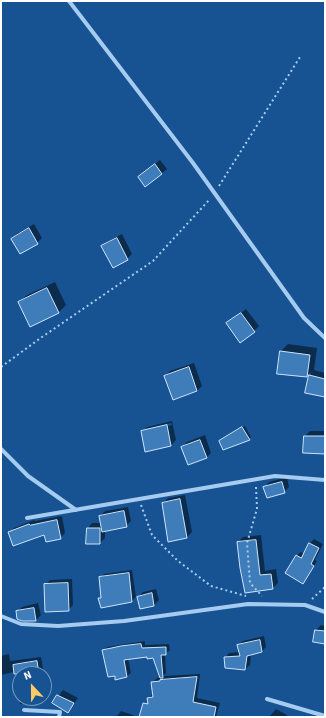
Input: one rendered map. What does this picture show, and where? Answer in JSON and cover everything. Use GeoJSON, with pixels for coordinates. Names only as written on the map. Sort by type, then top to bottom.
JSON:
{"type":"FeatureCollection","features":[{"type":"Feature","properties":{"kind":"street"},"geometry":{"type":"LineString","coordinates":[[69,1],[194,163],[304,318],[325,338]]}},
{"type":"Feature","properties":{"kind":"street"},"geometry":{"type":"LineString","coordinates":[[1,449],[28,476],[76,510]]}},
{"type":"Feature","properties":{"kind":"street"},"geometry":{"type":"LineString","coordinates":[[27,518],[275,476],[325,480]]}},
{"type":"Feature","properties":{"kind":"street"},"geometry":{"type":"LineString","coordinates":[[1,616],[21,624],[58,626],[124,621],[248,604],[306,605],[325,612]]}},
{"type":"Feature","properties":{"kind":"street"},"geometry":{"type":"LineString","coordinates":[[267,699],[325,716]]}},
{"type":"Feature","properties":{"kind":"street"},"geometry":{"type":"LineString","coordinates":[[24,710],[60,712],[59,717]]}},
{"type":"Feature","properties":{"kind":"path"},"geometry":{"type":"LineString","coordinates":[[1,367],[42,336],[153,261],[215,193],[300,57]]}},
{"type":"Feature","properties":{"kind":"path"},"geometry":{"type":"LineString","coordinates":[[256,480],[257,509],[247,543],[250,583],[260,596],[279,605]]}},
{"type":"Feature","properties":{"kind":"path"},"geometry":{"type":"LineString","coordinates":[[139,499],[152,535],[178,561],[211,586],[249,596]]}},
{"type":"Feature","properties":{"kind":"path"},"geometry":{"type":"LineString","coordinates":[[306,605],[325,587]]}},
{"type":"Feature","properties":{"kind":"building"},"geometry":{"type":"Polygon","coordinates":[[[155,164],[162,174],[145,187],[138,177],[155,164]]]}},
{"type":"Feature","properties":{"kind":"building"},"geometry":{"type":"Polygon","coordinates":[[[29,228],[38,244],[20,254],[11,239],[29,228]]]}},
{"type":"Feature","properties":{"kind":"building"},"geometry":{"type":"Polygon","coordinates":[[[117,238],[128,260],[113,268],[101,246],[117,238]]]}},
{"type":"Feature","properties":{"kind":"building"},"geometry":{"type":"Polygon","coordinates":[[[47,288],[59,313],[30,327],[18,302],[47,288]]]}},
{"type":"Feature","properties":{"kind":"building"},"geometry":{"type":"Polygon","coordinates":[[[241,313],[255,332],[240,343],[226,323],[241,313]]]}},
{"type":"Feature","properties":{"kind":"building"},"geometry":{"type":"Polygon","coordinates":[[[280,351],[310,355],[307,377],[277,374],[280,351]]]}},
{"type":"Feature","properties":{"kind":"building"},"geometry":{"type":"Polygon","coordinates":[[[189,367],[197,391],[173,400],[164,376],[189,367]]]}},
{"type":"Feature","properties":{"kind":"building"},"geometry":{"type":"Polygon","coordinates":[[[309,375],[325,379],[325,397],[305,393],[309,375]]]}},
{"type":"Feature","properties":{"kind":"building"},"geometry":{"type":"Polygon","coordinates":[[[167,425],[171,446],[145,452],[141,431],[167,425]]]}},
{"type":"Feature","properties":{"kind":"building"},"geometry":{"type":"Polygon","coordinates":[[[242,427],[250,440],[223,450],[219,441],[242,427]]]}},
{"type":"Feature","properties":{"kind":"building"},"geometry":{"type":"Polygon","coordinates":[[[304,436],[325,436],[325,454],[303,453],[304,436]]]}},
{"type":"Feature","properties":{"kind":"building"},"geometry":{"type":"Polygon","coordinates":[[[200,440],[207,458],[188,465],[181,447],[200,440]]]}},
{"type":"Feature","properties":{"kind":"building"},"geometry":{"type":"Polygon","coordinates":[[[282,482],[285,493],[267,498],[263,487],[282,482]]]}},
{"type":"Feature","properties":{"kind":"building"},"geometry":{"type":"Polygon","coordinates":[[[180,499],[187,538],[168,542],[162,503],[180,499]]]}},
{"type":"Feature","properties":{"kind":"building"},"geometry":{"type":"Polygon","coordinates":[[[124,511],[127,527],[102,532],[99,516],[124,511]]]}},
{"type":"Feature","properties":{"kind":"building"},"geometry":{"type":"Polygon","coordinates":[[[57,520],[61,539],[46,542],[44,535],[13,546],[8,532],[29,524],[57,520]]]}},
{"type":"Feature","properties":{"kind":"building"},"geometry":{"type":"Polygon","coordinates":[[[87,528],[100,528],[100,544],[86,544],[87,528]]]}},
{"type":"Feature","properties":{"kind":"building"},"geometry":{"type":"Polygon","coordinates":[[[256,540],[260,575],[271,574],[273,589],[245,593],[237,542],[256,540]]]}},
{"type":"Feature","properties":{"kind":"building"},"geometry":{"type":"Polygon","coordinates":[[[309,543],[319,548],[311,564],[314,566],[303,584],[285,573],[296,555],[301,558],[309,543]]]}},
{"type":"Feature","properties":{"kind":"building"},"geometry":{"type":"Polygon","coordinates":[[[129,573],[132,602],[101,608],[98,598],[101,598],[99,577],[129,573]]]}},
{"type":"Feature","properties":{"kind":"building"},"geometry":{"type":"Polygon","coordinates":[[[68,583],[69,611],[45,612],[44,584],[68,583]]]}},
{"type":"Feature","properties":{"kind":"building"},"geometry":{"type":"Polygon","coordinates":[[[152,593],[154,606],[140,609],[137,597],[152,593]]]}},
{"type":"Feature","properties":{"kind":"building"},"geometry":{"type":"Polygon","coordinates":[[[34,608],[36,621],[22,621],[17,619],[16,611],[34,608]]]}},
{"type":"Feature","properties":{"kind":"building"},"geometry":{"type":"Polygon","coordinates":[[[315,630],[325,631],[325,644],[313,642],[315,630]]]}},
{"type":"Feature","properties":{"kind":"building"},"geometry":{"type":"Polygon","coordinates":[[[260,640],[262,652],[247,656],[245,670],[225,668],[224,657],[240,656],[237,645],[260,640]]]}},
{"type":"Feature","properties":{"kind":"building"},"geometry":{"type":"Polygon","coordinates":[[[141,644],[142,648],[166,647],[166,655],[161,655],[163,678],[160,678],[153,658],[147,659],[147,657],[124,660],[127,677],[115,680],[115,676],[108,677],[102,650],[141,644]]]}},
{"type":"Feature","properties":{"kind":"building"},"geometry":{"type":"Polygon","coordinates":[[[37,661],[38,666],[13,666],[37,661]]]}},
{"type":"Feature","properties":{"kind":"building"},"geometry":{"type":"Polygon","coordinates":[[[197,677],[193,702],[216,707],[214,717],[139,717],[143,703],[148,704],[147,698],[153,697],[151,682],[197,677]]]}},
{"type":"Feature","properties":{"kind":"building"},"geometry":{"type":"Polygon","coordinates":[[[57,695],[74,703],[68,713],[52,703],[57,695]]]}}]}
